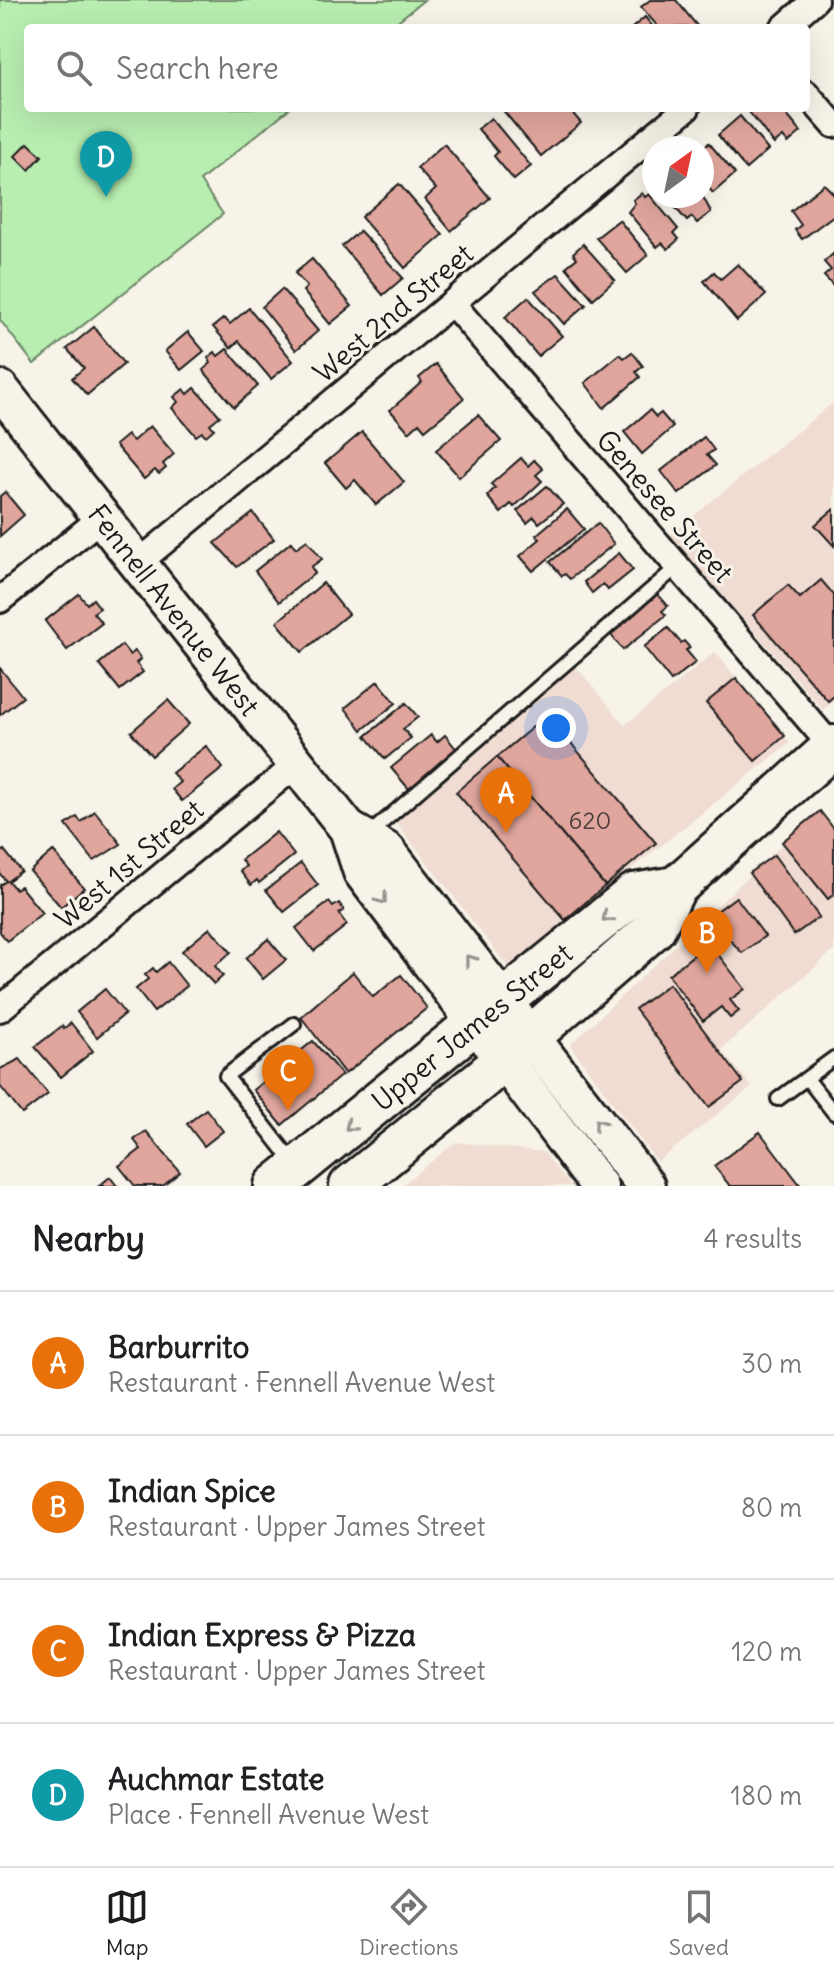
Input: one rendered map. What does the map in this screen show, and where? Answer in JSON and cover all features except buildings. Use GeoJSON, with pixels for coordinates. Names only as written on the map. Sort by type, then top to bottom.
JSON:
{"type":"FeatureCollection","features":[{"type":"Feature","properties":{"kind":"main road","name":"Fennell Avenue West"},"geometry":{"type":"LineString","coordinates":[[0,389],[296,765],[356,834],[387,851],[504,1032]]}},
{"type":"Feature","properties":{"kind":"main road","name":"Upper James Street"},"geometry":{"type":"LineString","coordinates":[[350,1186],[504,1032],[634,894],[676,887],[833,747]]}},
{"type":"Feature","properties":{"kind":"main road","name":"Upper James Street"},"geometry":{"type":"LineString","coordinates":[[286,1177],[504,1032]]}},
{"type":"Feature","properties":{"kind":"main road"},"geometry":{"type":"LineString","coordinates":[[504,1032],[599,1186]]}},
{"type":"Feature","properties":{"kind":"main road"},"geometry":{"type":"LineString","coordinates":[[504,1032],[646,1186]]}},
{"type":"Feature","properties":{"kind":"street"},"geometry":{"type":"LineString","coordinates":[[788,24],[815,0]]}},
{"type":"Feature","properties":{"kind":"street"},"geometry":{"type":"LineString","coordinates":[[810,98],[834,125]]}},
{"type":"Feature","properties":{"kind":"street","name":"West 2nd Street"},"geometry":{"type":"LineString","coordinates":[[137,564],[682,112]]}},
{"type":"Feature","properties":{"kind":"street","name":"Genesee Street"},"geometry":{"type":"LineString","coordinates":[[452,303],[833,747]]}},
{"type":"Feature","properties":{"kind":"street"},"geometry":{"type":"LineString","coordinates":[[0,600],[101,518]]}},
{"type":"Feature","properties":{"kind":"street","name":"West 1st Street"},"geometry":{"type":"LineString","coordinates":[[0,1009],[296,765]]}},
{"type":"Feature","properties":{"kind":"lane"},"geometry":{"type":"LineString","coordinates":[[356,834],[677,567]]}},
{"type":"Feature","properties":{"kind":"lane"},"geometry":{"type":"LineString","coordinates":[[286,1177],[226,1076],[294,1024]]}},
{"type":"Feature","properties":{"kind":"lane"},"geometry":{"type":"LineString","coordinates":[[778,1099],[834,1058]]}},
{"type":"Feature","properties":{"kind":"lane"},"geometry":{"type":"LineString","coordinates":[[808,1080],[834,1113]]}},
{"type":"Feature","properties":{"kind":"shaded area"},"geometry":{"type":"Polygon","coordinates":[[[834,402],[834,700],[823,710],[670,535],[834,402]]]}},
{"type":"Feature","properties":{"kind":"shaded area"},"geometry":{"type":"Polygon","coordinates":[[[715,652],[790,743],[508,967],[385,808],[567,656],[625,725],[715,652]]]}},
{"type":"Feature","properties":{"kind":"shaded area"},"geometry":{"type":"Polygon","coordinates":[[[812,816],[834,844],[834,950],[721,1050],[752,1087],[657,1162],[570,1045],[812,816]]]}},
{"type":"Feature","properties":{"kind":"shaded area"},"geometry":{"type":"Polygon","coordinates":[[[456,1142],[544,1152],[570,1186],[401,1186],[456,1142]]]}},
{"type":"Feature","properties":{"kind":"green space"},"geometry":{"type":"Polygon","coordinates":[[[0,0],[424,0],[394,24],[24,24],[24,112],[285,112],[200,181],[223,214],[34,364],[0,320],[0,0]]]}},
{"type":"Feature","properties":{"kind":"place","name":"Auchmar Estate"},"geometry":{"type":"Point","coordinates":[106,197]}},
{"type":"Feature","properties":{"kind":"place","name":"Barburrito"},"geometry":{"type":"Point","coordinates":[506,833]}},
{"type":"Feature","properties":{"kind":"place","name":"Indian Spice"},"geometry":{"type":"Point","coordinates":[707,973]}},
{"type":"Feature","properties":{"kind":"place","name":"Indian Express & Pizza"},"geometry":{"type":"Point","coordinates":[288,1111]}}]}
